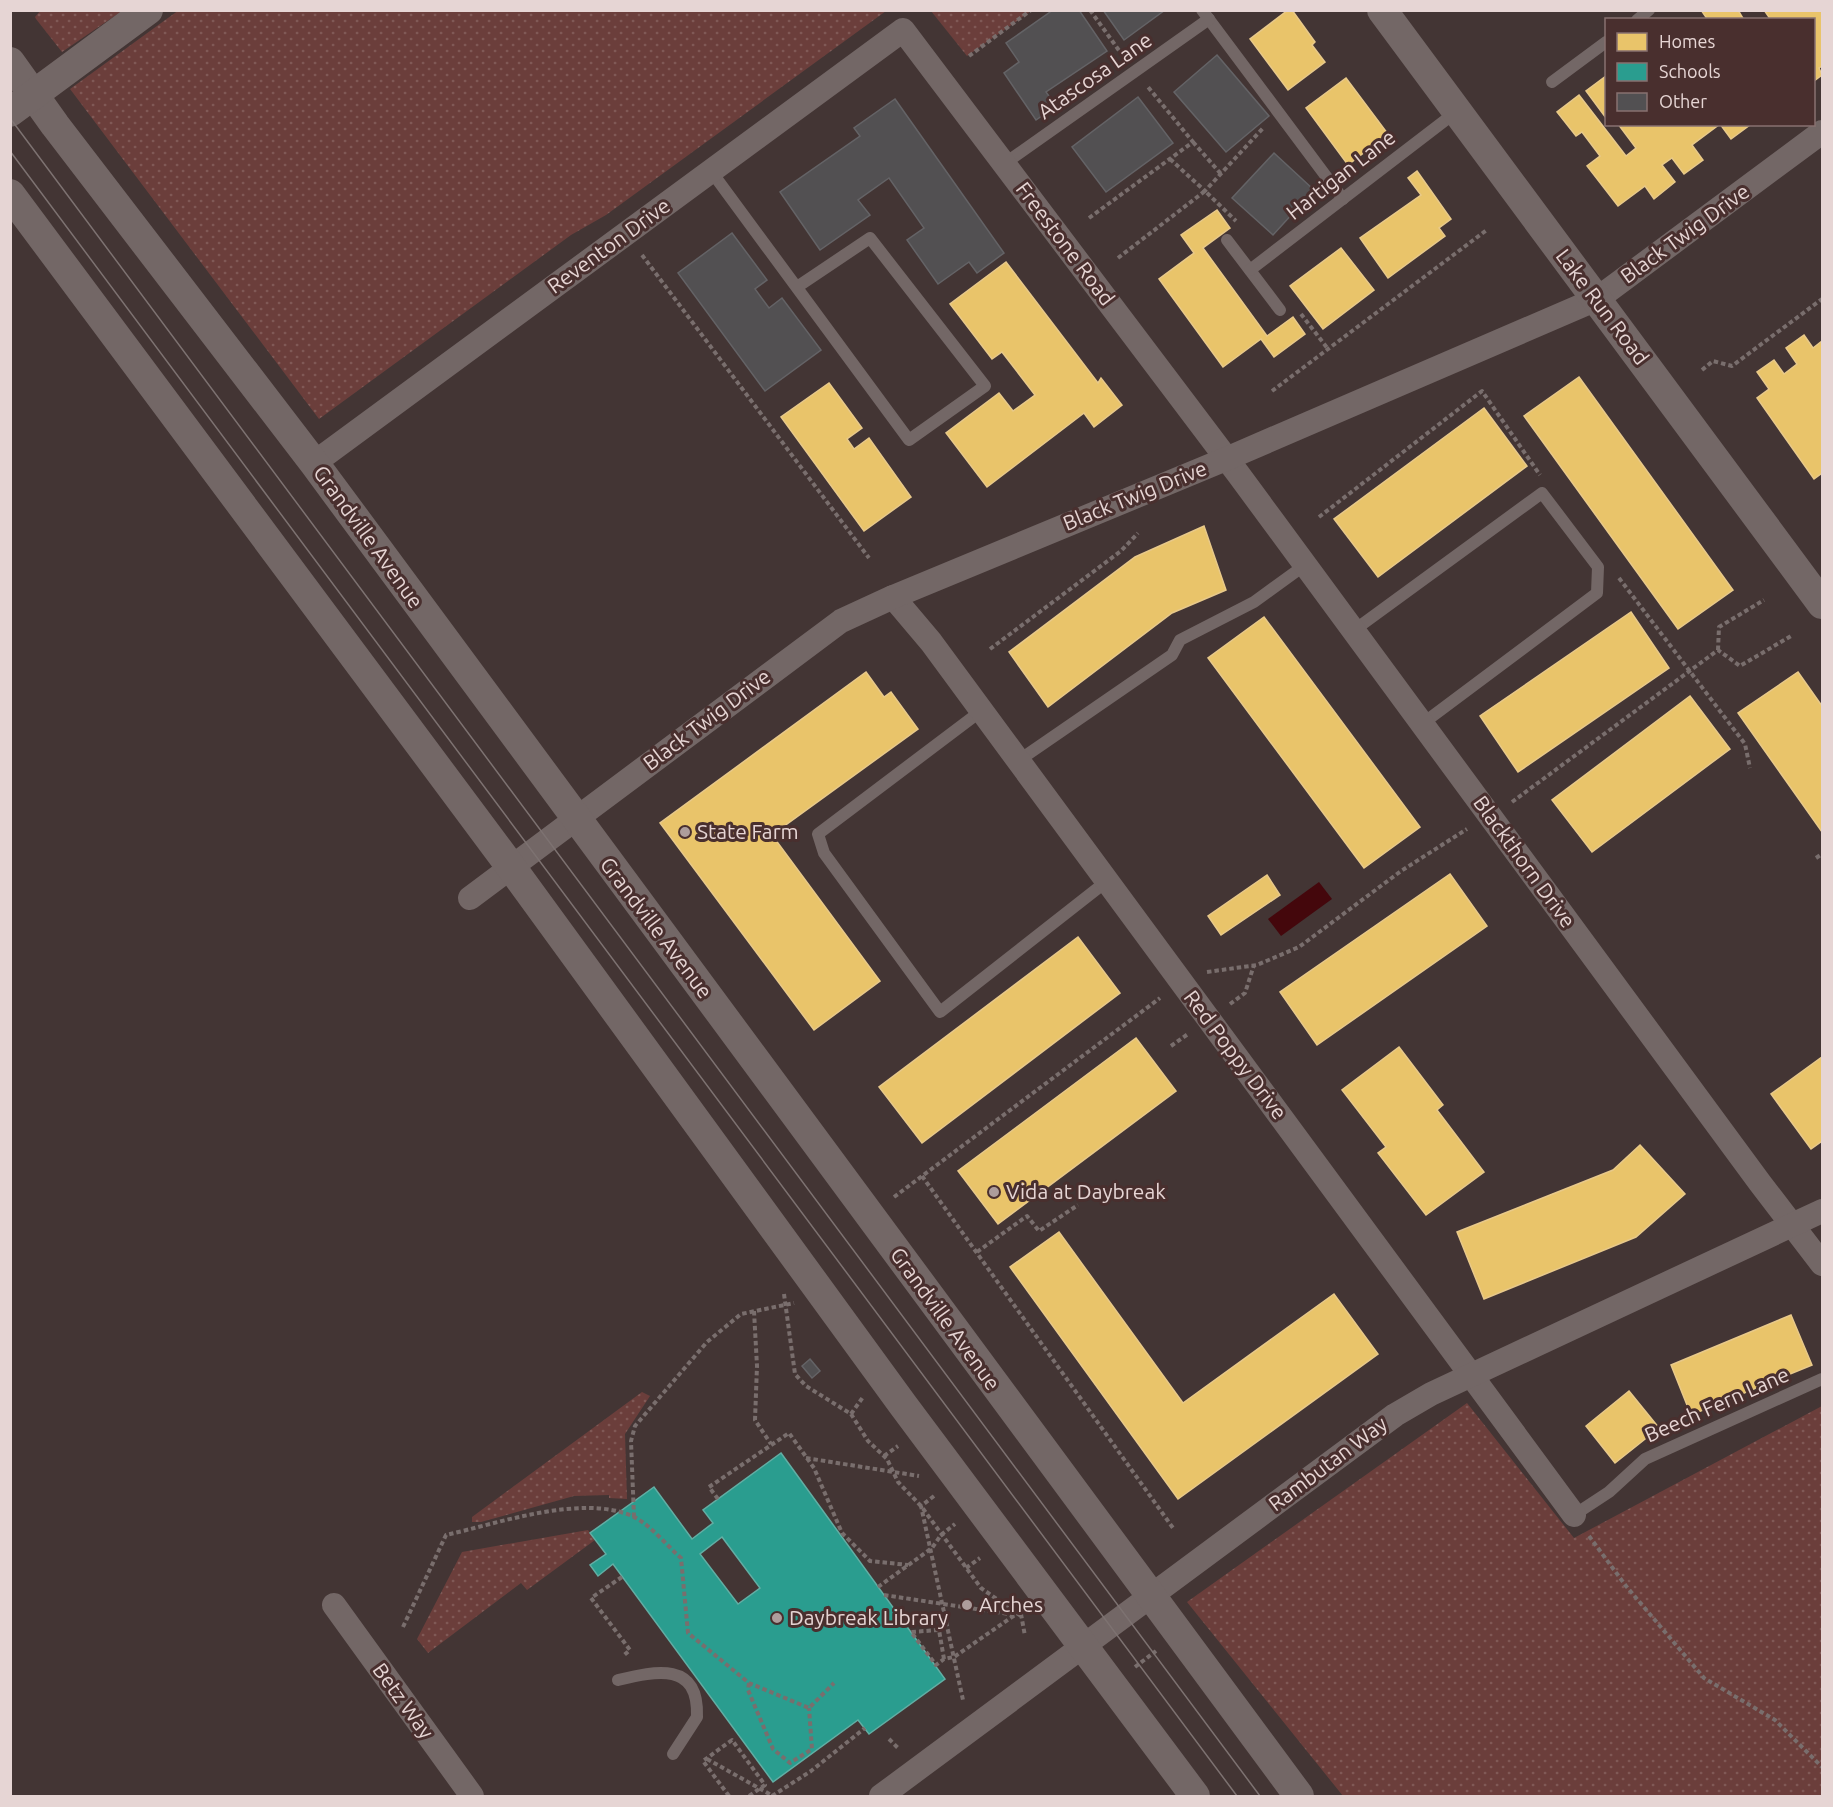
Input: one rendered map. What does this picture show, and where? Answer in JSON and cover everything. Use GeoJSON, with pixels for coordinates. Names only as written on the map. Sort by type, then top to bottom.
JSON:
{"type":"FeatureCollection","features":[{"type":"Feature","properties":{"kind":"street"},"geometry":{"type":"LineString","coordinates":[[22,103],[148,10]]}},
{"type":"Feature","properties":{"kind":"street","name":"Lake Run Road"},"geometry":{"type":"LineString","coordinates":[[1382,10],[1822,604]]}},
{"type":"Feature","properties":{"kind":"street","name":"Freestone Road"},"geometry":{"type":"LineString","coordinates":[[903,30],[1226,459]]}},
{"type":"Feature","properties":{"kind":"street","name":"Reventon Drive"},"geometry":{"type":"LineString","coordinates":[[314,463],[903,30]]}},
{"type":"Feature","properties":{"kind":"street","name":"Grandville Avenue"},"geometry":{"type":"LineString","coordinates":[[10,62],[22,103],[314,463],[1299,1797]]}},
{"type":"Feature","properties":{"kind":"street","name":"Black Twig Drive"},"geometry":{"type":"LineString","coordinates":[[470,898],[841,621],[893,597],[1226,459],[1597,299],[1822,132]]}},
{"type":"Feature","properties":{"kind":"street"},"geometry":{"type":"LineString","coordinates":[[10,194],[511,867],[889,1385],[1195,1797]]}},
{"type":"Feature","properties":{"kind":"street","name":"Blackthorn Drive"},"geometry":{"type":"LineString","coordinates":[[1226,459],[1822,1264]]}},
{"type":"Feature","properties":{"kind":"street","name":"Red Poppy Drive"},"geometry":{"type":"LineString","coordinates":[[893,597],[931,642],[1574,1515]]}},
{"type":"Feature","properties":{"kind":"street","name":"Rambutan Way"},"geometry":{"type":"LineString","coordinates":[[881,1797],[1395,1415],[1470,1376],[1822,1211]]}},
{"type":"Feature","properties":{"kind":"street","name":"Betz Way"},"geometry":{"type":"LineString","coordinates":[[334,1605],[472,1797]]}},
{"type":"Feature","properties":{"kind":"lane","name":"Atascosa Lane"},"geometry":{"type":"LineString","coordinates":[[1004,164],[1135,72],[1205,15],[1343,199]]}},
{"type":"Feature","properties":{"kind":"lane"},"geometry":{"type":"LineString","coordinates":[[1552,82],[1605,43]]}},
{"type":"Feature","properties":{"kind":"lane","name":"Hartigan Lane"},"geometry":{"type":"LineString","coordinates":[[1250,270],[1457,111]]}},
{"type":"Feature","properties":{"kind":"lane"},"geometry":{"type":"LineString","coordinates":[[711,171],[796,287],[909,440],[985,386],[870,238],[796,287]]}},
{"type":"Feature","properties":{"kind":"lane"},"geometry":{"type":"LineString","coordinates":[[1227,240],[1280,310]]}},
{"type":"Feature","properties":{"kind":"lane"},"geometry":{"type":"LineString","coordinates":[[1353,631],[1542,493],[1598,567],[1597,593],[1422,724]]}},
{"type":"Feature","properties":{"kind":"lane"},"geometry":{"type":"LineString","coordinates":[[1018,761],[1172,656],[1180,640],[1254,602],[1305,565]]}},
{"type":"Feature","properties":{"kind":"lane"},"geometry":{"type":"LineString","coordinates":[[981,711],[818,834],[824,853],[940,1012],[1107,881]]}},
{"type":"Feature","properties":{"kind":"lane","name":"Beech Fern Lane"},"geometry":{"type":"LineString","coordinates":[[1574,1515],[1609,1492],[1645,1459],[1822,1379]]}},
{"type":"Feature","properties":{"kind":"lane"},"geometry":{"type":"LineString","coordinates":[[618,1680],[656,1671],[672,1672],[685,1680],[693,1691],[697,1705],[697,1717],[673,1754]]}},
{"type":"Feature","properties":{"kind":"path"},"geometry":{"type":"LineString","coordinates":[[969,56],[1031,10]]}},
{"type":"Feature","properties":{"kind":"path"},"geometry":{"type":"LineString","coordinates":[[1090,10],[1135,72],[1221,174]]}},
{"type":"Feature","properties":{"kind":"path"},"geometry":{"type":"LineString","coordinates":[[1118,258],[1205,191],[1278,112]]}},
{"type":"Feature","properties":{"kind":"path"},"geometry":{"type":"LineString","coordinates":[[1089,218],[1193,142]]}},
{"type":"Feature","properties":{"kind":"path"},"geometry":{"type":"LineString","coordinates":[[1170,159],[1243,227],[1227,240]]}},
{"type":"Feature","properties":{"kind":"path"},"geometry":{"type":"LineString","coordinates":[[1272,391],[1488,229]]}},
{"type":"Feature","properties":{"kind":"path"},"geometry":{"type":"LineString","coordinates":[[636,247],[869,558]]}},
{"type":"Feature","properties":{"kind":"path"},"geometry":{"type":"LineString","coordinates":[[1702,370],[1713,361],[1732,366],[1822,299]]}},
{"type":"Feature","properties":{"kind":"path"},"geometry":{"type":"LineString","coordinates":[[1280,310],[1296,307],[1328,349]]}},
{"type":"Feature","properties":{"kind":"path"},"geometry":{"type":"LineString","coordinates":[[1319,517],[1482,391],[1540,475]]}},
{"type":"Feature","properties":{"kind":"path"},"geometry":{"type":"LineString","coordinates":[[990,649],[1121,551],[1138,533]]}},
{"type":"Feature","properties":{"kind":"path"},"geometry":{"type":"LineString","coordinates":[[1621,579],[1745,744],[1750,768]]}},
{"type":"Feature","properties":{"kind":"path"},"geometry":{"type":"LineString","coordinates":[[1205,972],[1254,965],[1299,947],[1401,871],[1527,793],[1692,671],[1718,650],[1719,627],[1764,600]]}},
{"type":"Feature","properties":{"kind":"path"},"geometry":{"type":"LineString","coordinates":[[1718,650],[1740,666],[1791,636]]}},
{"type":"Feature","properties":{"kind":"path"},"geometry":{"type":"LineString","coordinates":[[1816,858],[1822,854]]}},
{"type":"Feature","properties":{"kind":"path"},"geometry":{"type":"LineString","coordinates":[[1245,993],[1254,965]]}},
{"type":"Feature","properties":{"kind":"path"},"geometry":{"type":"LineString","coordinates":[[894,1197],[1165,995]]}},
{"type":"Feature","properties":{"kind":"path"},"geometry":{"type":"LineString","coordinates":[[922,1176],[1173,1527]]}},
{"type":"Feature","properties":{"kind":"path"},"geometry":{"type":"LineString","coordinates":[[976,1252],[1027,1216],[1039,1231],[1078,1205]]}},
{"type":"Feature","properties":{"kind":"path"},"geometry":{"type":"LineString","coordinates":[[783,1287],[795,1374],[806,1386],[851,1414],[868,1441],[884,1456],[898,1482],[921,1506],[981,1588],[1021,1616]]}},
{"type":"Feature","properties":{"kind":"path"},"geometry":{"type":"LineString","coordinates":[[634,1517],[631,1440],[635,1426],[707,1342],[741,1314],[795,1302]]}},
{"type":"Feature","properties":{"kind":"path"},"geometry":{"type":"LineString","coordinates":[[754,1311],[757,1366],[755,1420],[771,1444]]}},
{"type":"Feature","properties":{"kind":"path"},"geometry":{"type":"LineString","coordinates":[[851,1414],[865,1394]]}},
{"type":"Feature","properties":{"kind":"path"},"geometry":{"type":"LineString","coordinates":[[718,1499],[709,1487],[789,1433],[814,1468],[842,1533],[870,1561],[908,1565]]}},
{"type":"Feature","properties":{"kind":"path"},"geometry":{"type":"LineString","coordinates":[[884,1456],[902,1443]]}},
{"type":"Feature","properties":{"kind":"path"},"geometry":{"type":"LineString","coordinates":[[806,1458],[928,1478]]}},
{"type":"Feature","properties":{"kind":"path"},"geometry":{"type":"LineString","coordinates":[[921,1506],[939,1492]]}},
{"type":"Feature","properties":{"kind":"path"},"geometry":{"type":"LineString","coordinates":[[921,1506],[932,1548],[963,1700]]}},
{"type":"Feature","properties":{"kind":"path"},"geometry":{"type":"LineString","coordinates":[[404,1627],[447,1535],[574,1507],[606,1507],[634,1517],[681,1558],[688,1632],[749,1683],[809,1708]]}},
{"type":"Feature","properties":{"kind":"path"},"geometry":{"type":"LineString","coordinates":[[1574,1515],[1626,1586],[1704,1678],[1775,1720],[1822,1767]]}},
{"type":"Feature","properties":{"kind":"path"},"geometry":{"type":"LineString","coordinates":[[879,1587],[932,1548],[941,1535],[960,1520]]}},
{"type":"Feature","properties":{"kind":"path"},"geometry":{"type":"LineString","coordinates":[[966,1568],[986,1554]]}},
{"type":"Feature","properties":{"kind":"path"},"geometry":{"type":"LineString","coordinates":[[616,1662],[630,1650],[591,1599],[622,1577]]}},
{"type":"Feature","properties":{"kind":"path"},"geometry":{"type":"LineString","coordinates":[[884,1595],[1032,1617]]}},
{"type":"Feature","properties":{"kind":"path"},"geometry":{"type":"LineString","coordinates":[[945,1659],[939,1630],[912,1632],[936,1665],[945,1659],[954,1657],[1015,1615]]}},
{"type":"Feature","properties":{"kind":"path"},"geometry":{"type":"LineString","coordinates":[[749,1683],[748,1690],[773,1749],[790,1763],[812,1749],[809,1708],[834,1683]]}},
{"type":"Feature","properties":{"kind":"path"},"geometry":{"type":"LineString","coordinates":[[707,1759],[773,1796],[811,1771],[865,1728]]}},
{"type":"Feature","properties":{"kind":"path"},"geometry":{"type":"LineString","coordinates":[[889,1739],[899,1750]]}},
{"type":"Feature","properties":{"kind":"path"},"geometry":{"type":"LineString","coordinates":[[729,1797],[703,1761],[732,1740],[765,1785],[749,1797]]}},
{"type":"Feature","properties":{"kind":"shaded area"},"geometry":{"type":"Polygon","coordinates":[[[41,10],[122,11],[62,52],[35,17],[41,10]]]}},
{"type":"Feature","properties":{"kind":"shaded area"},"geometry":{"type":"Polygon","coordinates":[[[179,10],[886,11],[606,215],[571,235],[319,419],[70,89],[179,10]]]}},
{"type":"Feature","properties":{"kind":"shaded area"},"geometry":{"type":"Polygon","coordinates":[[[931,11],[1031,11],[967,56],[931,11]]]}},
{"type":"Feature","properties":{"kind":"shaded area"},"geometry":{"type":"Polygon","coordinates":[[[1319,882],[1332,899],[1281,936],[1268,919],[1319,882]]]}},
{"type":"Feature","properties":{"kind":"shaded area"},"geometry":{"type":"Polygon","coordinates":[[[642,1392],[650,1396],[625,1434],[627,1499],[609,1498],[609,1495],[574,1496],[481,1522],[472,1522],[472,1517],[642,1392]]]}},
{"type":"Feature","properties":{"kind":"shaded area"},"geometry":{"type":"Polygon","coordinates":[[[1467,1403],[1574,1538],[1822,1406],[1822,1796],[1343,1796],[1187,1602],[1467,1403]]]}},
{"type":"Feature","properties":{"kind":"shaded area"},"geometry":{"type":"Polygon","coordinates":[[[588,1530],[595,1540],[527,1590],[521,1583],[428,1653],[417,1639],[462,1552],[588,1530]]]}},
{"type":"Feature","properties":{"kind":"building: Homes"},"geometry":{"type":"Polygon","coordinates":[[[1288,10],[1292,10],[1315,42],[1312,45],[1325,62],[1288,90],[1250,39],[1288,10]]]}},
{"type":"Feature","properties":{"kind":"building: Homes"},"geometry":{"type":"Polygon","coordinates":[[[1701,10],[1738,10],[1743,18],[1707,18],[1701,10]]]}},
{"type":"Feature","properties":{"kind":"building: Homes"},"geometry":{"type":"Polygon","coordinates":[[[1764,10],[1822,10],[1822,66],[1819,68],[1822,75],[1815,80],[1815,18],[1770,18],[1764,10]]]}},
{"type":"Feature","properties":{"kind":"building: Homes"},"geometry":{"type":"Polygon","coordinates":[[[1605,77],[1605,117],[1586,91],[1605,77]]]}},
{"type":"Feature","properties":{"kind":"building: Homes"},"geometry":{"type":"Polygon","coordinates":[[[1346,78],[1388,134],[1348,165],[1306,108],[1346,78]]]}},
{"type":"Feature","properties":{"kind":"building: Homes"},"geometry":{"type":"Polygon","coordinates":[[[1579,95],[1626,156],[1636,148],[1620,126],[1717,126],[1692,145],[1703,160],[1684,174],[1672,158],[1662,165],[1675,182],[1654,199],[1645,186],[1618,206],[1587,166],[1600,156],[1582,132],[1576,136],[1557,112],[1579,95]]]}},
{"type":"Feature","properties":{"kind":"building: Homes"},"geometry":{"type":"Polygon","coordinates":[[[1721,126],[1749,126],[1731,139],[1721,126]]]}},
{"type":"Feature","properties":{"kind":"building: Homes"},"geometry":{"type":"Polygon","coordinates":[[[1417,171],[1451,219],[1439,228],[1445,236],[1388,278],[1360,238],[1421,195],[1408,178],[1417,171]]]}},
{"type":"Feature","properties":{"kind":"building: Homes"},"geometry":{"type":"Polygon","coordinates":[[[1217,210],[1230,228],[1203,248],[1267,336],[1293,317],[1305,334],[1274,357],[1261,339],[1223,367],[1159,279],[1194,253],[1181,235],[1217,210]]]}},
{"type":"Feature","properties":{"kind":"building: Homes"},"geometry":{"type":"Polygon","coordinates":[[[1341,248],[1374,290],[1323,329],[1290,286],[1341,248]]]}},
{"type":"Feature","properties":{"kind":"building: Homes"},"geometry":{"type":"Polygon","coordinates":[[[1006,262],[1098,383],[1101,378],[1122,405],[1094,427],[1084,413],[987,487],[946,433],[999,393],[1013,411],[1035,395],[1002,352],[992,359],[950,304],[1006,262]]]}},
{"type":"Feature","properties":{"kind":"building: Homes"},"geometry":{"type":"Polygon","coordinates":[[[1804,335],[1813,348],[1822,341],[1822,473],[1814,479],[1757,398],[1769,389],[1757,372],[1774,360],[1784,374],[1797,364],[1786,348],[1804,335]]]}},
{"type":"Feature","properties":{"kind":"building: Homes"},"geometry":{"type":"Polygon","coordinates":[[[1579,377],[1733,590],[1678,629],[1524,416],[1579,377]]]}},
{"type":"Feature","properties":{"kind":"building: Homes"},"geometry":{"type":"Polygon","coordinates":[[[829,383],[862,428],[847,439],[854,449],[869,438],[911,497],[864,531],[781,417],[829,383]]]}},
{"type":"Feature","properties":{"kind":"building: Homes"},"geometry":{"type":"Polygon","coordinates":[[[1484,408],[1527,466],[1378,577],[1334,519],[1484,408]]]}},
{"type":"Feature","properties":{"kind":"building: Homes"},"geometry":{"type":"Polygon","coordinates":[[[1204,526],[1226,590],[1172,613],[1048,707],[1009,652],[1135,557],[1204,526]]]}},
{"type":"Feature","properties":{"kind":"building: Homes"},"geometry":{"type":"Polygon","coordinates":[[[1631,612],[1669,668],[1518,772],[1480,716],[1631,612]]]}},
{"type":"Feature","properties":{"kind":"building: Homes"},"geometry":{"type":"Polygon","coordinates":[[[1264,617],[1420,827],[1364,868],[1208,658],[1264,617]]]}},
{"type":"Feature","properties":{"kind":"building: Homes"},"geometry":{"type":"Polygon","coordinates":[[[866,672],[884,697],[891,692],[918,729],[772,835],[880,981],[814,1030],[660,823],[866,672]]]}},
{"type":"Feature","properties":{"kind":"building: Homes"},"geometry":{"type":"Polygon","coordinates":[[[1798,672],[1822,706],[1822,832],[1738,713],[1798,672]]]}},
{"type":"Feature","properties":{"kind":"building: Homes"},"geometry":{"type":"Polygon","coordinates":[[[1690,696],[1730,749],[1592,852],[1552,800],[1690,696]]]}},
{"type":"Feature","properties":{"kind":"building: Homes"},"geometry":{"type":"Polygon","coordinates":[[[1450,874],[1487,926],[1317,1045],[1280,992],[1450,874]]]}},
{"type":"Feature","properties":{"kind":"building: Homes"},"geometry":{"type":"Polygon","coordinates":[[[1267,875],[1280,895],[1221,935],[1208,916],[1267,875]]]}},
{"type":"Feature","properties":{"kind":"building: Homes"},"geometry":{"type":"Polygon","coordinates":[[[1078,937],[1120,993],[922,1143],[879,1087],[1078,937]]]}},
{"type":"Feature","properties":{"kind":"building: Homes"},"geometry":{"type":"Polygon","coordinates":[[[1136,1038],[1176,1091],[998,1224],[958,1171],[1136,1038]]]}},
{"type":"Feature","properties":{"kind":"building: Homes"},"geometry":{"type":"Polygon","coordinates":[[[1399,1047],[1443,1105],[1437,1110],[1484,1172],[1426,1215],[1378,1153],[1386,1147],[1342,1090],[1399,1047]]]}},
{"type":"Feature","properties":{"kind":"building: Homes"},"geometry":{"type":"Polygon","coordinates":[[[1822,1057],[1822,1141],[1811,1149],[1771,1094],[1822,1057]]]}},
{"type":"Feature","properties":{"kind":"building: Homes"},"geometry":{"type":"Polygon","coordinates":[[[1640,1145],[1685,1194],[1636,1237],[1484,1299],[1457,1232],[1613,1170],[1640,1145]]]}},
{"type":"Feature","properties":{"kind":"building: Homes"},"geometry":{"type":"Polygon","coordinates":[[[1059,1232],[1183,1403],[1334,1294],[1378,1354],[1178,1499],[1010,1267],[1059,1232]]]}},
{"type":"Feature","properties":{"kind":"building: Homes"},"geometry":{"type":"Polygon","coordinates":[[[1791,1315],[1812,1365],[1691,1415],[1671,1365],[1791,1315]]]}},
{"type":"Feature","properties":{"kind":"building: Homes"},"geometry":{"type":"Polygon","coordinates":[[[1629,1391],[1659,1428],[1615,1463],[1586,1426],[1629,1391]]]}},
{"type":"Feature","properties":{"kind":"building: Schools","name":"Daybreak Library"},"geometry":{"type":"Polygon","coordinates":[[[781,1453],[945,1679],[869,1734],[858,1720],[773,1782],[613,1564],[598,1576],[590,1565],[606,1554],[590,1533],[654,1487],[692,1539],[713,1523],[703,1510],[781,1453]],[[722,1537],[700,1554],[738,1604],[760,1588],[722,1537]]]}},
{"type":"Feature","properties":{"kind":"building: Other"},"geometry":{"type":"Polygon","coordinates":[[[1053,10],[1079,10],[1107,51],[1046,92],[1056,106],[1036,120],[1004,73],[1019,62],[1006,43],[1053,10]]]}},
{"type":"Feature","properties":{"kind":"building: Other"},"geometry":{"type":"Polygon","coordinates":[[[1103,10],[1165,10],[1124,40],[1103,10]]]}},
{"type":"Feature","properties":{"kind":"building: Other"},"geometry":{"type":"Polygon","coordinates":[[[1217,55],[1269,116],[1226,152],[1174,92],[1217,55]]]}},
{"type":"Feature","properties":{"kind":"building: Other"},"geometry":{"type":"Polygon","coordinates":[[[1138,97],[1173,143],[1106,192],[1072,147],[1138,97]]]}},
{"type":"Feature","properties":{"kind":"building: Other"},"geometry":{"type":"Polygon","coordinates":[[[895,99],[1004,253],[977,273],[969,262],[938,284],[907,240],[924,228],[889,178],[858,200],[870,215],[820,250],[780,192],[860,136],[854,128],[895,99]]]}},
{"type":"Feature","properties":{"kind":"building: Other"},"geometry":{"type":"Polygon","coordinates":[[[1274,153],[1314,190],[1273,235],[1232,198],[1274,153]]]}},
{"type":"Feature","properties":{"kind":"building: Other"},"geometry":{"type":"Polygon","coordinates":[[[732,233],[767,280],[755,289],[769,308],[782,298],[821,350],[765,391],[678,273],[732,233]]]}},
{"type":"Feature","properties":{"kind":"building: Other"},"geometry":{"type":"Polygon","coordinates":[[[810,1359],[820,1371],[812,1378],[802,1366],[810,1359]]]}},
{"type":"Feature","properties":{"kind":"tram line"},"geometry":{"type":"LineString","coordinates":[[10,118],[1260,1796]]}},
{"type":"Feature","properties":{"kind":"tram line"},"geometry":{"type":"LineString","coordinates":[[10,151],[1237,1796]]}},
{"type":"Feature","properties":{"kind":"place","name":"State Farm"},"geometry":{"type":"Point","coordinates":[685,832]}},
{"type":"Feature","properties":{"kind":"place","name":"Vida at Daybreak"},"geometry":{"type":"Point","coordinates":[994,1192]}},
{"type":"Feature","properties":{"kind":"place","name":"Arches"},"geometry":{"type":"Point","coordinates":[967,1605]}},
{"type":"Feature","properties":{"kind":"place","name":"Daybreak Library"},"geometry":{"type":"Point","coordinates":[777,1618]}}]}
